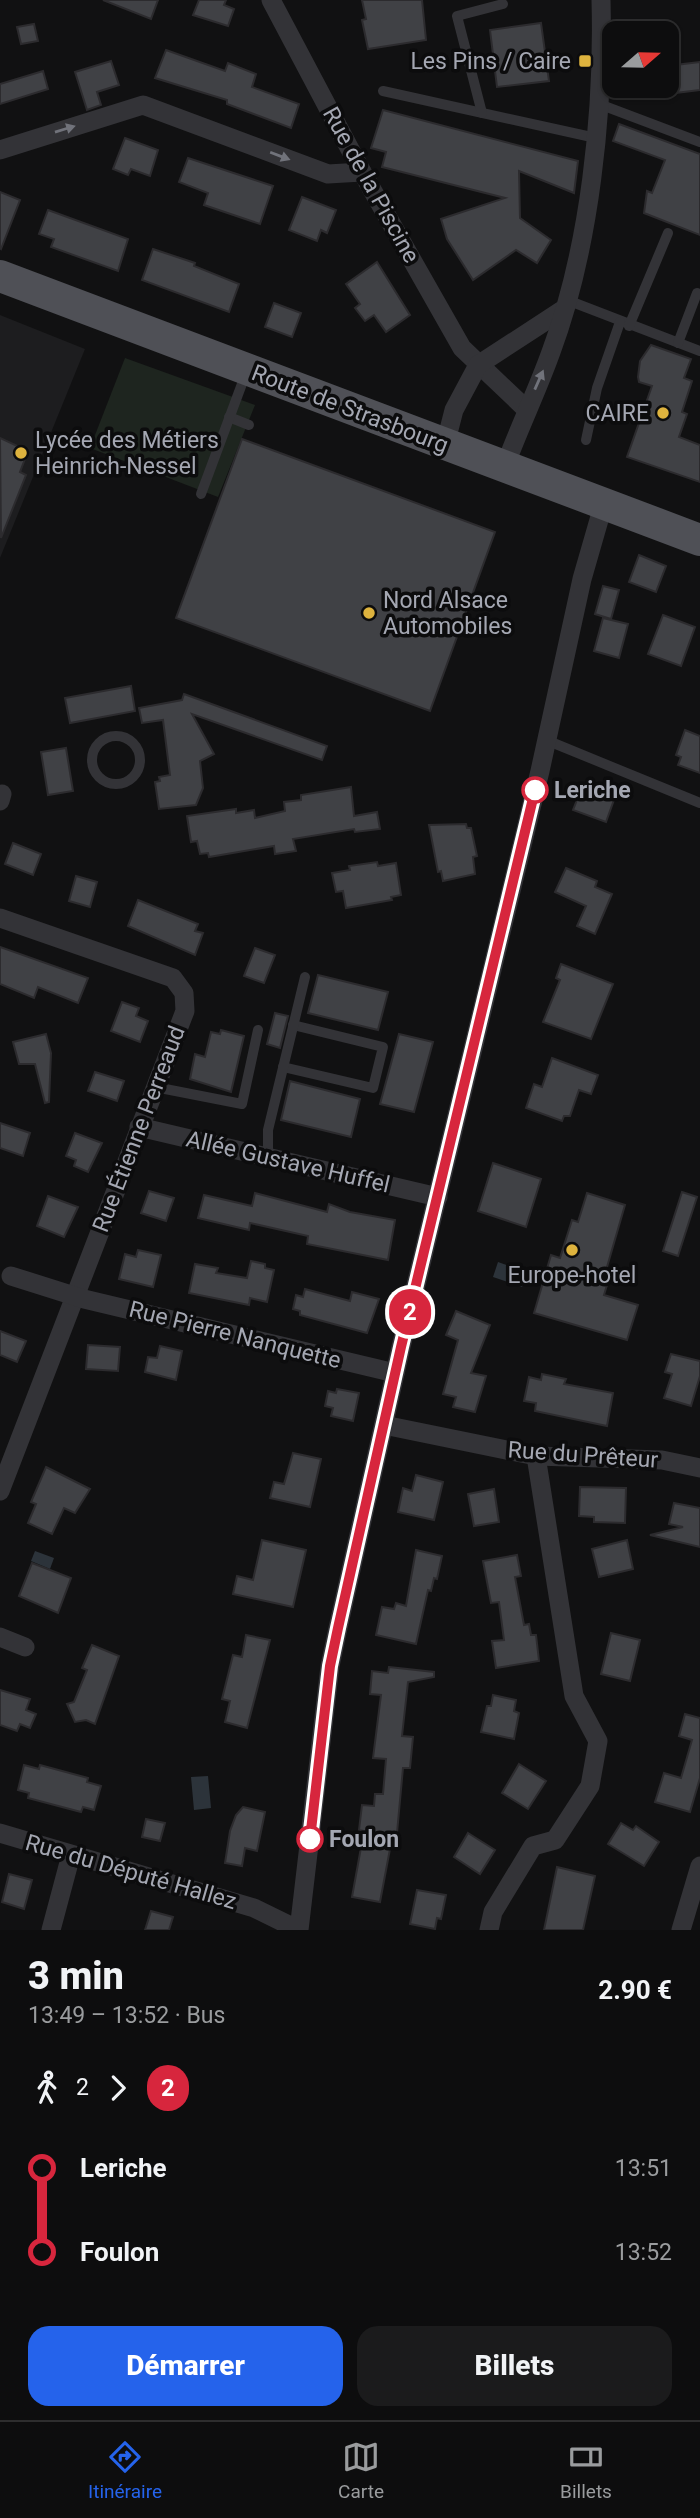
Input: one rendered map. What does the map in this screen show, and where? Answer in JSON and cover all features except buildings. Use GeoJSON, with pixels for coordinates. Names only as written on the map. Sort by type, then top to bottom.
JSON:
{"type":"FeatureCollection","features":[{"type":"Feature","properties":{"kind":"main road","name":"Route de Strasbourg"},"geometry":{"type":"LineString","coordinates":[[0,276],[505,466],[603,506],[700,540]]}},
{"type":"Feature","properties":{"kind":"street","name":"Rue de la Piscine"},"geometry":{"type":"LineString","coordinates":[[271,0],[362,172],[462,348],[526,409]]}},
{"type":"Feature","properties":{"kind":"street"},"geometry":{"type":"LineString","coordinates":[[601,0],[602,25]]}},
{"type":"Feature","properties":{"kind":"street"},"geometry":{"type":"LineString","coordinates":[[609,21],[614,0]]}},
{"type":"Feature","properties":{"kind":"street"},"geometry":{"type":"LineString","coordinates":[[505,466],[551,353],[566,305],[591,181],[602,64]]}},
{"type":"Feature","properties":{"kind":"street"},"geometry":{"type":"LineString","coordinates":[[0,150],[143,105],[328,174],[362,172]]}},
{"type":"Feature","properties":{"kind":"street"},"geometry":{"type":"LineString","coordinates":[[445,445],[454,410],[478,365],[566,305]]}},
{"type":"Feature","properties":{"kind":"street"},"geometry":{"type":"LineString","coordinates":[[299,1930],[330,1666],[582,579],[603,506]]}},
{"type":"Feature","properties":{"kind":"street","name":"Rue Étienne Perreaud"},"geometry":{"type":"LineString","coordinates":[[0,918],[173,978],[184,993],[185,1011],[75,1296],[8,1448],[0,1491]]}},
{"type":"Feature","properties":{"kind":"street","name":"Allée Gustave Huffel"},"geometry":{"type":"LineString","coordinates":[[139,1127],[438,1197]]}},
{"type":"Feature","properties":{"kind":"street"},"geometry":{"type":"LineString","coordinates":[[10,1276],[75,1296]]}},
{"type":"Feature","properties":{"kind":"street","name":"Rue Pierre Nanquette"},"geometry":{"type":"LineString","coordinates":[[75,1296],[396,1373]]}},
{"type":"Feature","properties":{"kind":"street","name":"Rue du Prêteur"},"geometry":{"type":"LineString","coordinates":[[384,1425],[536,1456],[662,1460],[700,1468]]}},
{"type":"Feature","properties":{"kind":"street"},"geometry":{"type":"LineString","coordinates":[[489,1930],[493,1912],[533,1846],[555,1840],[590,1786],[598,1741],[574,1696],[536,1456]]}},
{"type":"Feature","properties":{"kind":"street"},"geometry":{"type":"LineString","coordinates":[[0,1637],[25,1647]]}},
{"type":"Feature","properties":{"kind":"street","name":"Rue du Député Hallez"},"geometry":{"type":"LineString","coordinates":[[0,1833],[254,1908],[299,1930]]}},
{"type":"Feature","properties":{"kind":"street"},"geometry":{"type":"LineString","coordinates":[[51,1930],[71,1855]]}},
{"type":"Feature","properties":{"kind":"street"},"geometry":{"type":"LineString","coordinates":[[681,1930],[700,1866]]}},
{"type":"Feature","properties":{"kind":"lane"},"geometry":{"type":"LineString","coordinates":[[482,113],[457,16],[503,4]]}},
{"type":"Feature","properties":{"kind":"lane"},"geometry":{"type":"LineString","coordinates":[[383,91],[596,138]]}},
{"type":"Feature","properties":{"kind":"lane"},"geometry":{"type":"LineString","coordinates":[[599,104],[700,142]]}},
{"type":"Feature","properties":{"kind":"lane"},"geometry":{"type":"LineString","coordinates":[[586,440],[597,388],[668,233]]}},
{"type":"Feature","properties":{"kind":"lane"},"geometry":{"type":"LineString","coordinates":[[678,343],[697,293]]}},
{"type":"Feature","properties":{"kind":"lane"},"geometry":{"type":"LineString","coordinates":[[566,305],[700,351]]}},
{"type":"Feature","properties":{"kind":"lane"},"geometry":{"type":"LineString","coordinates":[[201,494],[247,370]]}},
{"type":"Feature","properties":{"kind":"lane"},"geometry":{"type":"LineString","coordinates":[[229,417],[249,425]]}},
{"type":"Feature","properties":{"kind":"lane"},"geometry":{"type":"LineString","coordinates":[[116,736],[124,737],[139,754],[138,770],[127,782],[111,784],[103,780],[94,768],[93,753],[102,741],[116,736]]}},
{"type":"Feature","properties":{"kind":"lane"},"geometry":{"type":"LineString","coordinates":[[546,740],[700,803]]}},
{"type":"Feature","properties":{"kind":"lane"},"geometry":{"type":"LineString","coordinates":[[268,1157],[268,1130],[305,977]]}},
{"type":"Feature","properties":{"kind":"lane"},"geometry":{"type":"LineString","coordinates":[[283,1067],[373,1088],[383,1046],[293,1025]]}},
{"type":"Feature","properties":{"kind":"lane"},"geometry":{"type":"LineString","coordinates":[[155,1087],[242,1104],[258,1030]]}},
{"type":"Feature","properties":{"kind":"shaded area","name":"Lycée des Métiers Heinrich-Nessel"},"geometry":{"type":"Polygon","coordinates":[[[0,315],[85,349],[0,558],[0,315]]]}},
{"type":"Feature","properties":{"kind":"shaded area"},"geometry":{"type":"Polygon","coordinates":[[[125,358],[255,405],[218,497],[90,448],[125,358]]]}},
{"type":"Feature","properties":{"kind":"shaded area"},"geometry":{"type":"Polygon","coordinates":[[[498,1262],[527,1272],[522,1287],[493,1277],[498,1262]]]}},
{"type":"Feature","properties":{"kind":"shaded area"},"geometry":{"type":"Polygon","coordinates":[[[35,1551],[54,1558],[50,1569],[31,1561],[35,1551]]]}},
{"type":"Feature","properties":{"kind":"shaded area"},"geometry":{"type":"Polygon","coordinates":[[[208,1776],[211,1808],[194,1810],[191,1777],[208,1776]]]}},
{"type":"Feature","properties":{"kind":"bus line","name":"2"},"geometry":{"type":"LineString","coordinates":[[310,1839],[330,1666],[338,1628],[401,1347],[535,790]]}},
{"type":"Feature","properties":{"kind":"place","name":"Les Pins / Caire"},"geometry":{"type":"Point","coordinates":[585,61]}},
{"type":"Feature","properties":{"kind":"place","name":"CAIRE"},"geometry":{"type":"Point","coordinates":[663,413]}},
{"type":"Feature","properties":{"kind":"place","name":"Lycée des Métiers Heinrich-Nessel"},"geometry":{"type":"Point","coordinates":[21,453]}},
{"type":"Feature","properties":{"kind":"place","name":"Nord Alsace Automobiles"},"geometry":{"type":"Point","coordinates":[369,613]}},
{"type":"Feature","properties":{"kind":"place","name":"Leriche"},"geometry":{"type":"Point","coordinates":[535,790]}},
{"type":"Feature","properties":{"kind":"place","name":"Europe-hotel"},"geometry":{"type":"Point","coordinates":[572,1250]}},
{"type":"Feature","properties":{"kind":"place","name":"Foulon"},"geometry":{"type":"Point","coordinates":[310,1839]}}]}
